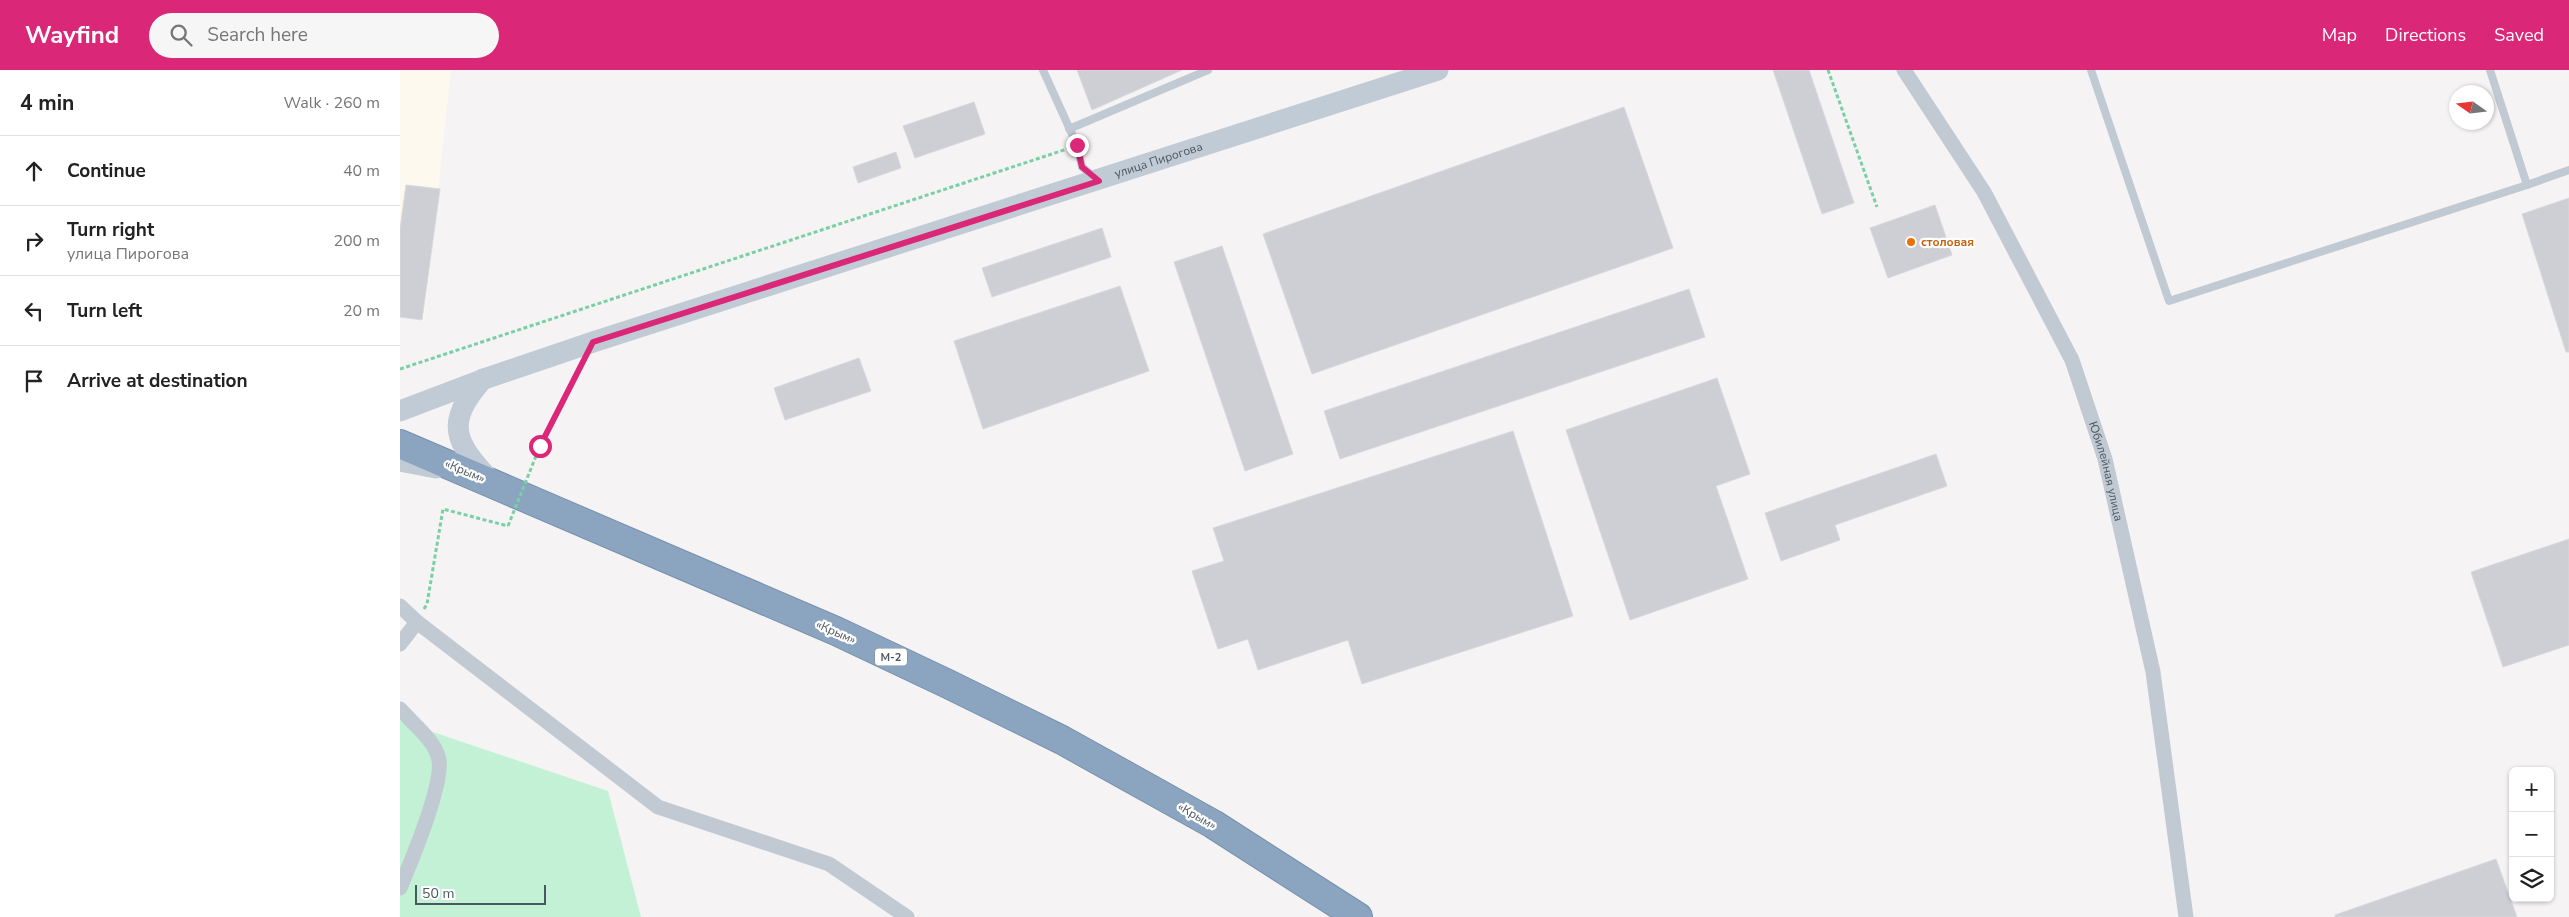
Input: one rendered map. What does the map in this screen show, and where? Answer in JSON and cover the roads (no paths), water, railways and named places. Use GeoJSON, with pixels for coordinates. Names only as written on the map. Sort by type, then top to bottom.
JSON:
{"type":"FeatureCollection","features":[{"type":"Feature","properties":{"kind":"highway","name":"«Крым»"},"geometry":{"type":"LineString","coordinates":[[400,444],[836,631],[1062,740],[1213,824],[1358,917]]}},
{"type":"Feature","properties":{"kind":"street","name":"улица Пирогова"},"geometry":{"type":"LineString","coordinates":[[484,379],[593,342],[1099,181],[1438,70]]}},
{"type":"Feature","properties":{"kind":"street","name":"Юбилейная улица"},"geometry":{"type":"LineString","coordinates":[[1904,70],[1984,192],[2072,360],[2105,459],[2153,672],[2186,917]]}},
{"type":"Feature","properties":{"kind":"street"},"geometry":{"type":"LineString","coordinates":[[400,403],[430,400],[484,379]]}},
{"type":"Feature","properties":{"kind":"street"},"geometry":{"type":"LineString","coordinates":[[400,411],[484,379]]}},
{"type":"Feature","properties":{"kind":"street"},"geometry":{"type":"LineString","coordinates":[[484,379],[468,396],[459,414],[457,426],[466,450],[474,464],[492,482]]}},
{"type":"Feature","properties":{"kind":"street"},"geometry":{"type":"LineString","coordinates":[[400,461],[492,482]]}},
{"type":"Feature","properties":{"kind":"street"},"geometry":{"type":"LineString","coordinates":[[400,606],[417,622],[658,807],[829,864],[907,917]]}},
{"type":"Feature","properties":{"kind":"street"},"geometry":{"type":"LineString","coordinates":[[400,644],[417,622]]}},
{"type":"Feature","properties":{"kind":"street"},"geometry":{"type":"LineString","coordinates":[[400,709],[434,748],[439,760],[438,775],[424,826],[400,888]]}},
{"type":"Feature","properties":{"kind":"lane"},"geometry":{"type":"LineString","coordinates":[[1043,70],[1077,145],[1082,167],[1099,181]]}},
{"type":"Feature","properties":{"kind":"lane"},"geometry":{"type":"LineString","coordinates":[[1069,129],[1208,70]]}},
{"type":"Feature","properties":{"kind":"lane"},"geometry":{"type":"LineString","coordinates":[[2091,70],[2169,301],[2569,170]]}},
{"type":"Feature","properties":{"kind":"lane"},"geometry":{"type":"LineString","coordinates":[[2490,70],[2527,185]]}},
{"type":"Feature","properties":{"kind":"place","name":"столовая"},"geometry":{"type":"Point","coordinates":[1911,242]}}]}
